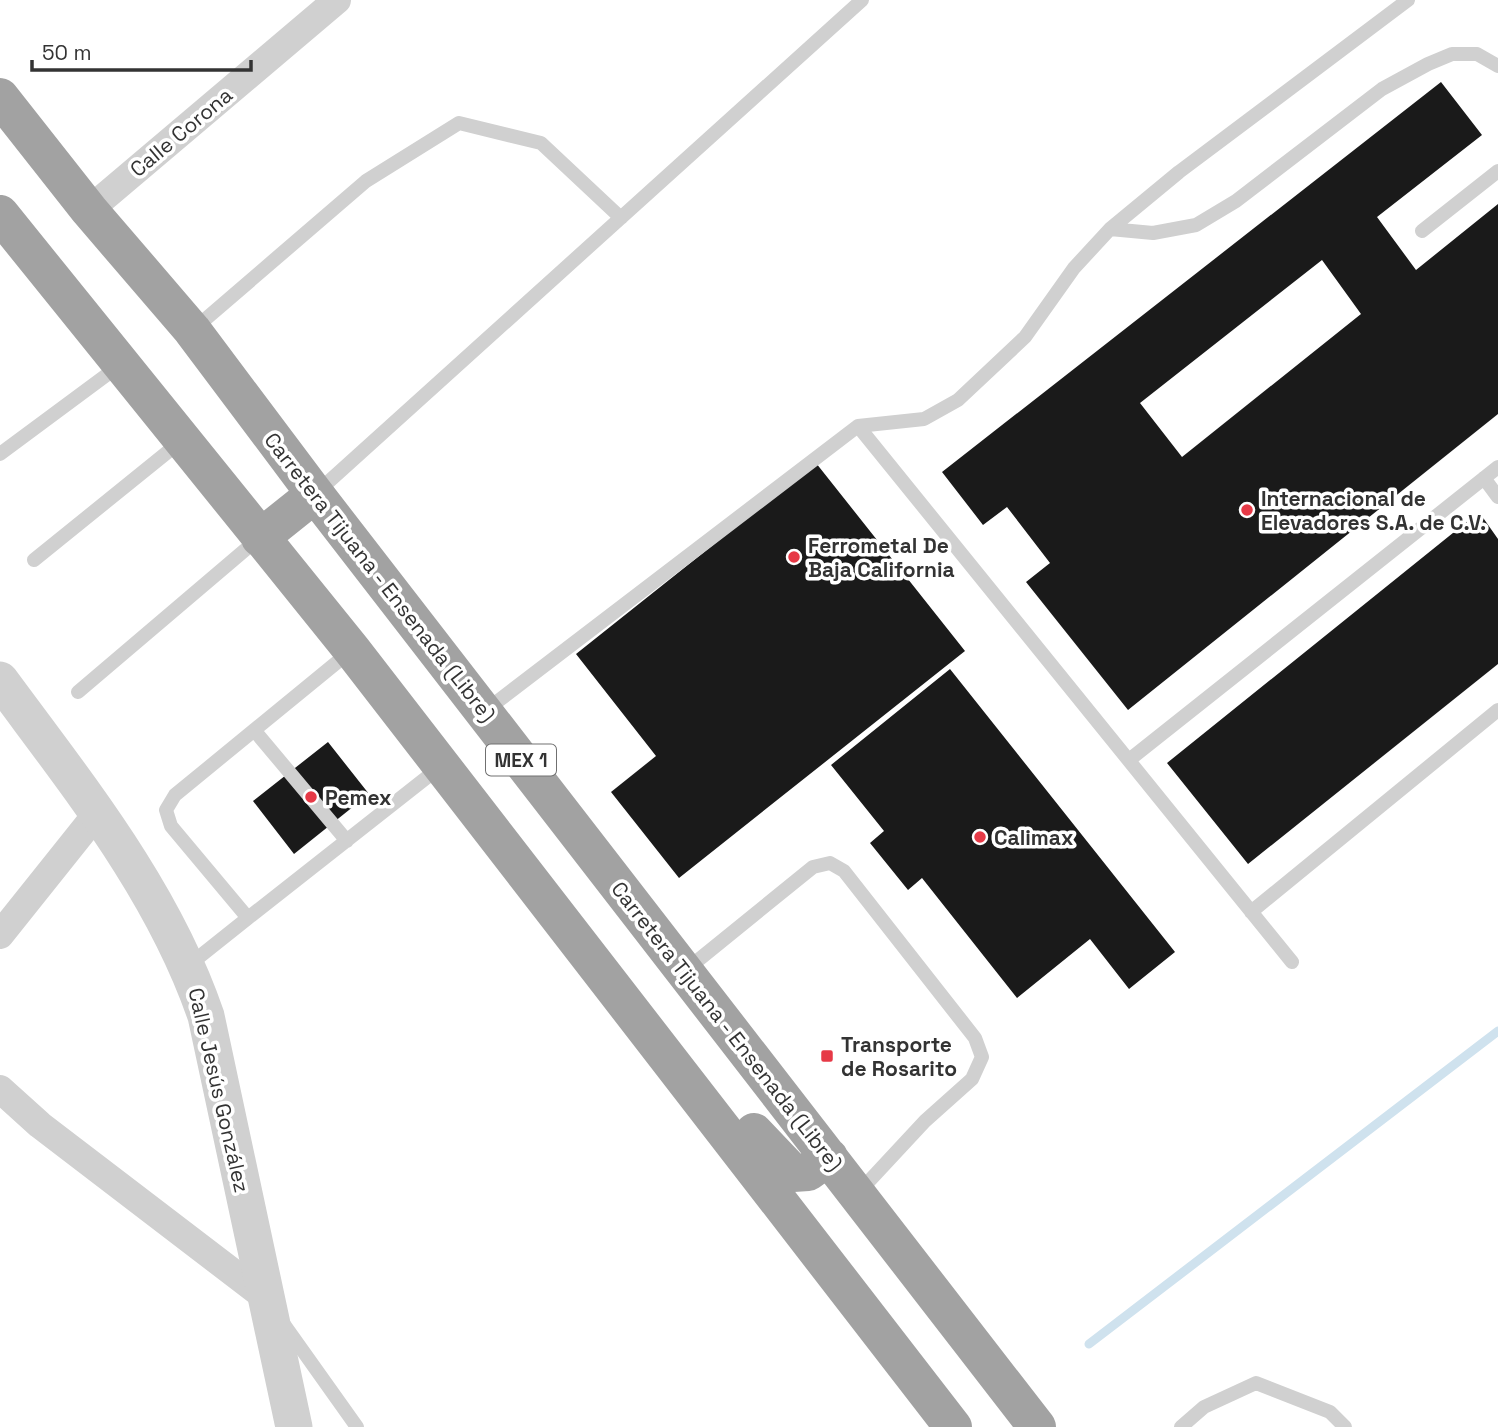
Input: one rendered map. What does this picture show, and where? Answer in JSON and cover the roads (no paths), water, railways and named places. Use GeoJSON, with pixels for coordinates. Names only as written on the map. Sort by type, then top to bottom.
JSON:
{"type":"FeatureCollection","features":[{"type":"Feature","properties":{"kind":"highway","name":"Carretera Tijuana - Ensenada (Libre)"},"geometry":{"type":"LineString","coordinates":[[0,97],[89,210],[192,330],[315,494],[1037,1427]]}},
{"type":"Feature","properties":{"kind":"highway","name":"MEX 1"},"geometry":{"type":"LineString","coordinates":[[0,214],[352,650],[953,1427]]}},
{"type":"Feature","properties":{"kind":"highway"},"geometry":{"type":"LineString","coordinates":[[260,537],[315,494]]}},
{"type":"Feature","properties":{"kind":"highway"},"geometry":{"type":"LineString","coordinates":[[612,985],[650,1012],[675,1036],[765,1146],[793,1173],[807,1172],[829,1157]]}},
{"type":"Feature","properties":{"kind":"street","name":"Calle Corona"},"geometry":{"type":"LineString","coordinates":[[89,210],[337,0]]}},
{"type":"Feature","properties":{"kind":"street","name":"Calle Jesús González"},"geometry":{"type":"LineString","coordinates":[[0,680],[99,811],[189,965],[206,1016],[294,1427]]}},
{"type":"Feature","properties":{"kind":"street"},"geometry":{"type":"LineString","coordinates":[[0,935],[99,811]]}},
{"type":"Feature","properties":{"kind":"street"},"geometry":{"type":"LineString","coordinates":[[0,1089],[51,1133],[265,1297]]}},
{"type":"Feature","properties":{"kind":"lane"},"geometry":{"type":"LineString","coordinates":[[315,494],[862,0]]}},
{"type":"Feature","properties":{"kind":"lane"},"geometry":{"type":"LineString","coordinates":[[484,712],[858,426],[924,419],[958,400],[1025,337],[1074,268],[1110,229],[1212,147],[1408,0]]}},
{"type":"Feature","properties":{"kind":"lane"},"geometry":{"type":"LineString","coordinates":[[1110,229],[1153,233],[1196,225],[1236,201],[1382,89],[1428,64],[1452,54],[1477,54],[1498,66]]}},
{"type":"Feature","properties":{"kind":"lane"},"geometry":{"type":"LineString","coordinates":[[192,330],[366,181],[459,123],[541,143],[621,218]]}},
{"type":"Feature","properties":{"kind":"lane"},"geometry":{"type":"LineString","coordinates":[[1422,230],[1498,171]]}},
{"type":"Feature","properties":{"kind":"lane"},"geometry":{"type":"LineString","coordinates":[[0,454],[121,364]]}},
{"type":"Feature","properties":{"kind":"lane"},"geometry":{"type":"LineString","coordinates":[[858,426],[1292,962]]}},
{"type":"Feature","properties":{"kind":"lane"},"geometry":{"type":"LineString","coordinates":[[34,559],[182,441]]}},
{"type":"Feature","properties":{"kind":"lane"},"geometry":{"type":"LineString","coordinates":[[1129,760],[1498,467]]}},
{"type":"Feature","properties":{"kind":"lane"},"geometry":{"type":"LineString","coordinates":[[1484,478],[1498,497]]}},
{"type":"Feature","properties":{"kind":"lane"},"geometry":{"type":"LineString","coordinates":[[78,692],[260,537]]}},
{"type":"Feature","properties":{"kind":"lane"},"geometry":{"type":"LineString","coordinates":[[248,918],[172,826],[166,810],[175,795],[352,650]]}},
{"type":"Feature","properties":{"kind":"lane"},"geometry":{"type":"LineString","coordinates":[[1251,912],[1498,710]]}},
{"type":"Feature","properties":{"kind":"lane"},"geometry":{"type":"LineString","coordinates":[[254,730],[347,841]]}},
{"type":"Feature","properties":{"kind":"lane"},"geometry":{"type":"LineString","coordinates":[[189,965],[441,766]]}},
{"type":"Feature","properties":{"kind":"lane"},"geometry":{"type":"LineString","coordinates":[[684,971],[813,867],[830,863],[844,871],[975,1038],[982,1057],[972,1079],[925,1121],[857,1194]]}},
{"type":"Feature","properties":{"kind":"lane"},"geometry":{"type":"LineString","coordinates":[[265,1297],[357,1427]]}},
{"type":"Feature","properties":{"kind":"lane"},"geometry":{"type":"LineString","coordinates":[[1181,1427],[1204,1407],[1256,1383],[1330,1412],[1345,1427]]}},
{"type":"Feature","properties":{"kind":"waterway"},"geometry":{"type":"LineString","coordinates":[[1089,1344],[1498,1031]]}},
{"type":"Feature","properties":{"kind":"place","name":"Internacional de Elevadores S.A. de C.V."},"geometry":{"type":"Point","coordinates":[1247,510]}},
{"type":"Feature","properties":{"kind":"place","name":"Ferrometal De Baja California"},"geometry":{"type":"Point","coordinates":[794,557]}},
{"type":"Feature","properties":{"kind":"place","name":"Pemex"},"geometry":{"type":"Point","coordinates":[311,797]}},
{"type":"Feature","properties":{"kind":"place","name":"Calimax"},"geometry":{"type":"Point","coordinates":[980,837]}},
{"type":"Feature","properties":{"kind":"place","name":"Transporte de Rosarito"},"geometry":{"type":"Point","coordinates":[827,1056]}}]}
